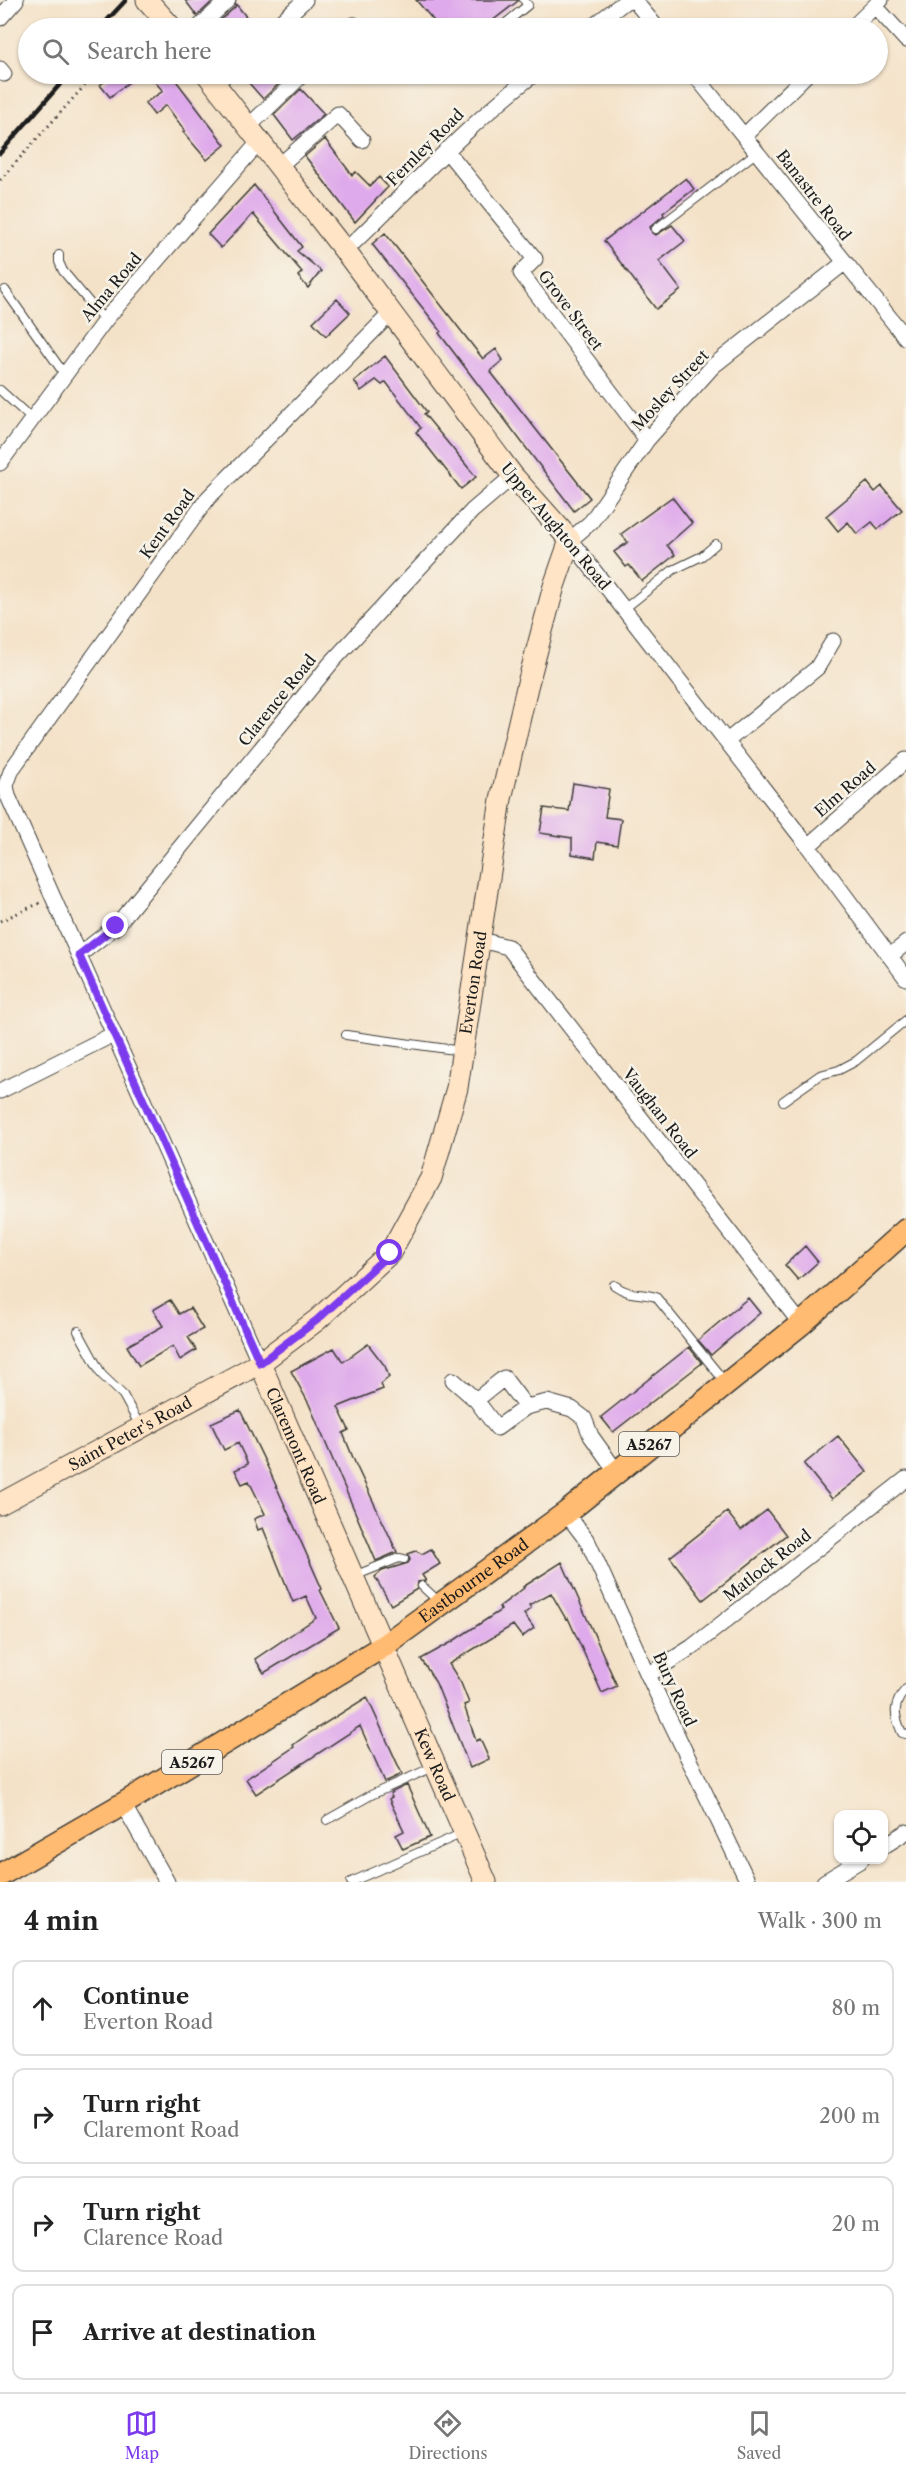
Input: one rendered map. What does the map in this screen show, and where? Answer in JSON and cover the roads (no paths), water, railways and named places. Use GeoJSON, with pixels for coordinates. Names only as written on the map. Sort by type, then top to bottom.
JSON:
{"type":"FeatureCollection","features":[{"type":"Feature","properties":{"kind":"main road"},"geometry":{"type":"LineString","coordinates":[[147,0],[163,18]]}},
{"type":"Feature","properties":{"kind":"main road","name":"Upper Aughton Road"},"geometry":{"type":"LineString","coordinates":[[221,84],[254,134],[345,250],[513,476],[570,540]]}},
{"type":"Feature","properties":{"kind":"main road","name":"Everton Road"},"geometry":{"type":"LineString","coordinates":[[260,1363],[317,1320],[390,1253],[431,1178],[457,1088],[501,799],[527,687],[570,540]]}},
{"type":"Feature","properties":{"kind":"main road","name":"Eastbourne Road"},"geometry":{"type":"LineString","coordinates":[[0,1875],[123,1804],[382,1647],[566,1513],[801,1324],[906,1230]]}},
{"type":"Feature","properties":{"kind":"main road","name":"Saint Peter's Road"},"geometry":{"type":"LineString","coordinates":[[0,1504],[260,1363]]}},
{"type":"Feature","properties":{"kind":"main road","name":"Claremont Road"},"geometry":{"type":"LineString","coordinates":[[260,1363],[382,1647]]}},
{"type":"Feature","properties":{"kind":"main road","name":"Kew Road"},"geometry":{"type":"LineString","coordinates":[[382,1647],[486,1882]]}},
{"type":"Feature","properties":{"kind":"street"},"geometry":{"type":"LineString","coordinates":[[0,18],[16,0]]}},
{"type":"Feature","properties":{"kind":"street"},"geometry":{"type":"LineString","coordinates":[[209,18],[228,0]]}},
{"type":"Feature","properties":{"kind":"street"},"geometry":{"type":"LineString","coordinates":[[285,18],[305,0]]}},
{"type":"Feature","properties":{"kind":"street"},"geometry":{"type":"LineString","coordinates":[[604,18],[627,0]]}},
{"type":"Feature","properties":{"kind":"street"},"geometry":{"type":"LineString","coordinates":[[634,0],[649,18]]}},
{"type":"Feature","properties":{"kind":"street"},"geometry":{"type":"LineString","coordinates":[[862,18],[878,3],[906,40]]}},
{"type":"Feature","properties":{"kind":"street","name":"Alma Road"},"geometry":{"type":"LineString","coordinates":[[0,463],[105,321],[295,84]]}},
{"type":"Feature","properties":{"kind":"street","name":"Fernley Road"},"geometry":{"type":"LineString","coordinates":[[345,250],[446,150],[502,98],[521,84]]}},
{"type":"Feature","properties":{"kind":"street","name":"Banastre Road"},"geometry":{"type":"LineString","coordinates":[[702,84],[906,338]]}},
{"type":"Feature","properties":{"kind":"street"},"geometry":{"type":"LineString","coordinates":[[744,136],[797,84]]}},
{"type":"Feature","properties":{"kind":"street"},"geometry":{"type":"LineString","coordinates":[[279,166],[338,114],[362,140]]}},
{"type":"Feature","properties":{"kind":"street","name":"Grove Street"},"geometry":{"type":"LineString","coordinates":[[446,150],[535,259],[521,273],[647,440]]}},
{"type":"Feature","properties":{"kind":"street","name":"Mosley Street"},"geometry":{"type":"LineString","coordinates":[[570,540],[591,522],[647,440],[713,366],[844,263]]}},
{"type":"Feature","properties":{"kind":"street","name":"Kent Road"},"geometry":{"type":"LineString","coordinates":[[3,786],[12,770],[208,498],[391,313]]}},
{"type":"Feature","properties":{"kind":"street","name":"Clarence Road"},"geometry":{"type":"LineString","coordinates":[[79,955],[116,926],[331,663],[472,511],[513,476]]}},
{"type":"Feature","properties":{"kind":"street","name":"Upper Aughton Road"},"geometry":{"type":"LineString","coordinates":[[570,540],[808,846],[906,978]]}},
{"type":"Feature","properties":{"kind":"street"},"geometry":{"type":"LineString","coordinates":[[727,741],[817,668],[833,641]]}},
{"type":"Feature","properties":{"kind":"street","name":"Elm Road"},"geometry":{"type":"LineString","coordinates":[[808,846],[906,760]]}},
{"type":"Feature","properties":{"kind":"street","name":"Claremont Road"},"geometry":{"type":"LineString","coordinates":[[3,786],[260,1363]]}},
{"type":"Feature","properties":{"kind":"street","name":"Vaughan Road"},"geometry":{"type":"LineString","coordinates":[[481,940],[508,947],[801,1324]]}},
{"type":"Feature","properties":{"kind":"street"},"geometry":{"type":"LineString","coordinates":[[890,956],[906,943]]}},
{"type":"Feature","properties":{"kind":"street"},"geometry":{"type":"LineString","coordinates":[[0,1091],[114,1034]]}},
{"type":"Feature","properties":{"kind":"street"},"geometry":{"type":"LineString","coordinates":[[476,1400],[504,1378],[526,1407]]}},
{"type":"Feature","properties":{"kind":"street"},"geometry":{"type":"LineString","coordinates":[[453,1380],[476,1400],[496,1428],[526,1407],[547,1402],[572,1409],[584,1418],[591,1436],[616,1471]]}},
{"type":"Feature","properties":{"kind":"street","name":"Matlock Road"},"geometry":{"type":"LineString","coordinates":[[648,1676],[692,1647],[906,1479]]}},
{"type":"Feature","properties":{"kind":"street","name":"Bury Road"},"geometry":{"type":"LineString","coordinates":[[566,1513],[588,1542],[648,1676],[748,1882]]}},
{"type":"Feature","properties":{"kind":"street"},"geometry":{"type":"LineString","coordinates":[[123,1804],[167,1882]]}},
{"type":"Feature","properties":{"kind":"street"},"geometry":{"type":"LineString","coordinates":[[888,1843],[906,1832]]}},
{"type":"Feature","properties":{"kind":"street"},"geometry":{"type":"LineString","coordinates":[[824,1882],[854,1864]]}},
{"type":"Feature","properties":{"kind":"lane"},"geometry":{"type":"LineString","coordinates":[[512,18],[528,5],[524,0]]}},
{"type":"Feature","properties":{"kind":"lane"},"geometry":{"type":"LineString","coordinates":[[656,229],[757,152]]}},
{"type":"Feature","properties":{"kind":"lane"},"geometry":{"type":"LineString","coordinates":[[60,255],[59,262],[63,271],[105,321]]}},
{"type":"Feature","properties":{"kind":"lane"},"geometry":{"type":"LineString","coordinates":[[5,290],[64,375]]}},
{"type":"Feature","properties":{"kind":"lane"},"geometry":{"type":"LineString","coordinates":[[0,390],[32,419]]}},
{"type":"Feature","properties":{"kind":"lane"},"geometry":{"type":"LineString","coordinates":[[624,609],[673,570],[702,556],[716,544]]}},
{"type":"Feature","properties":{"kind":"lane"},"geometry":{"type":"LineString","coordinates":[[783,1101],[820,1075],[839,1070],[856,1061],[906,1020]]}},
{"type":"Feature","properties":{"kind":"lane"},"geometry":{"type":"LineString","coordinates":[[346,1035],[463,1051]]}},
{"type":"Feature","properties":{"kind":"lane"},"geometry":{"type":"LineString","coordinates":[[614,1285],[625,1293],[656,1297],[726,1383]]}},
{"type":"Feature","properties":{"kind":"lane"},"geometry":{"type":"LineString","coordinates":[[78,1331],[102,1375],[123,1395],[141,1428]]}},
{"type":"Feature","properties":{"kind":"lane"},"geometry":{"type":"LineString","coordinates":[[352,1577],[404,1558]]}},
{"type":"Feature","properties":{"kind":"lane"},"geometry":{"type":"LineString","coordinates":[[422,1586],[441,1604]]}},
{"type":"Feature","properties":{"kind":"lane"},"geometry":{"type":"LineString","coordinates":[[906,1689],[896,1702],[894,1715],[902,1733],[906,1734]]}},
{"type":"Feature","properties":{"kind":"lane"},"geometry":{"type":"LineString","coordinates":[[327,1820],[371,1795],[435,1766]]}},
{"type":"Feature","properties":{"kind":"lane"},"geometry":{"type":"LineString","coordinates":[[351,1882],[464,1832]]}},
{"type":"Feature","properties":{"kind":"railway"},"geometry":{"type":"LineString","coordinates":[[109,18],[126,0]]}},
{"type":"Feature","properties":{"kind":"railway"},"geometry":{"type":"LineString","coordinates":[[0,153],[60,84]]}}]}
